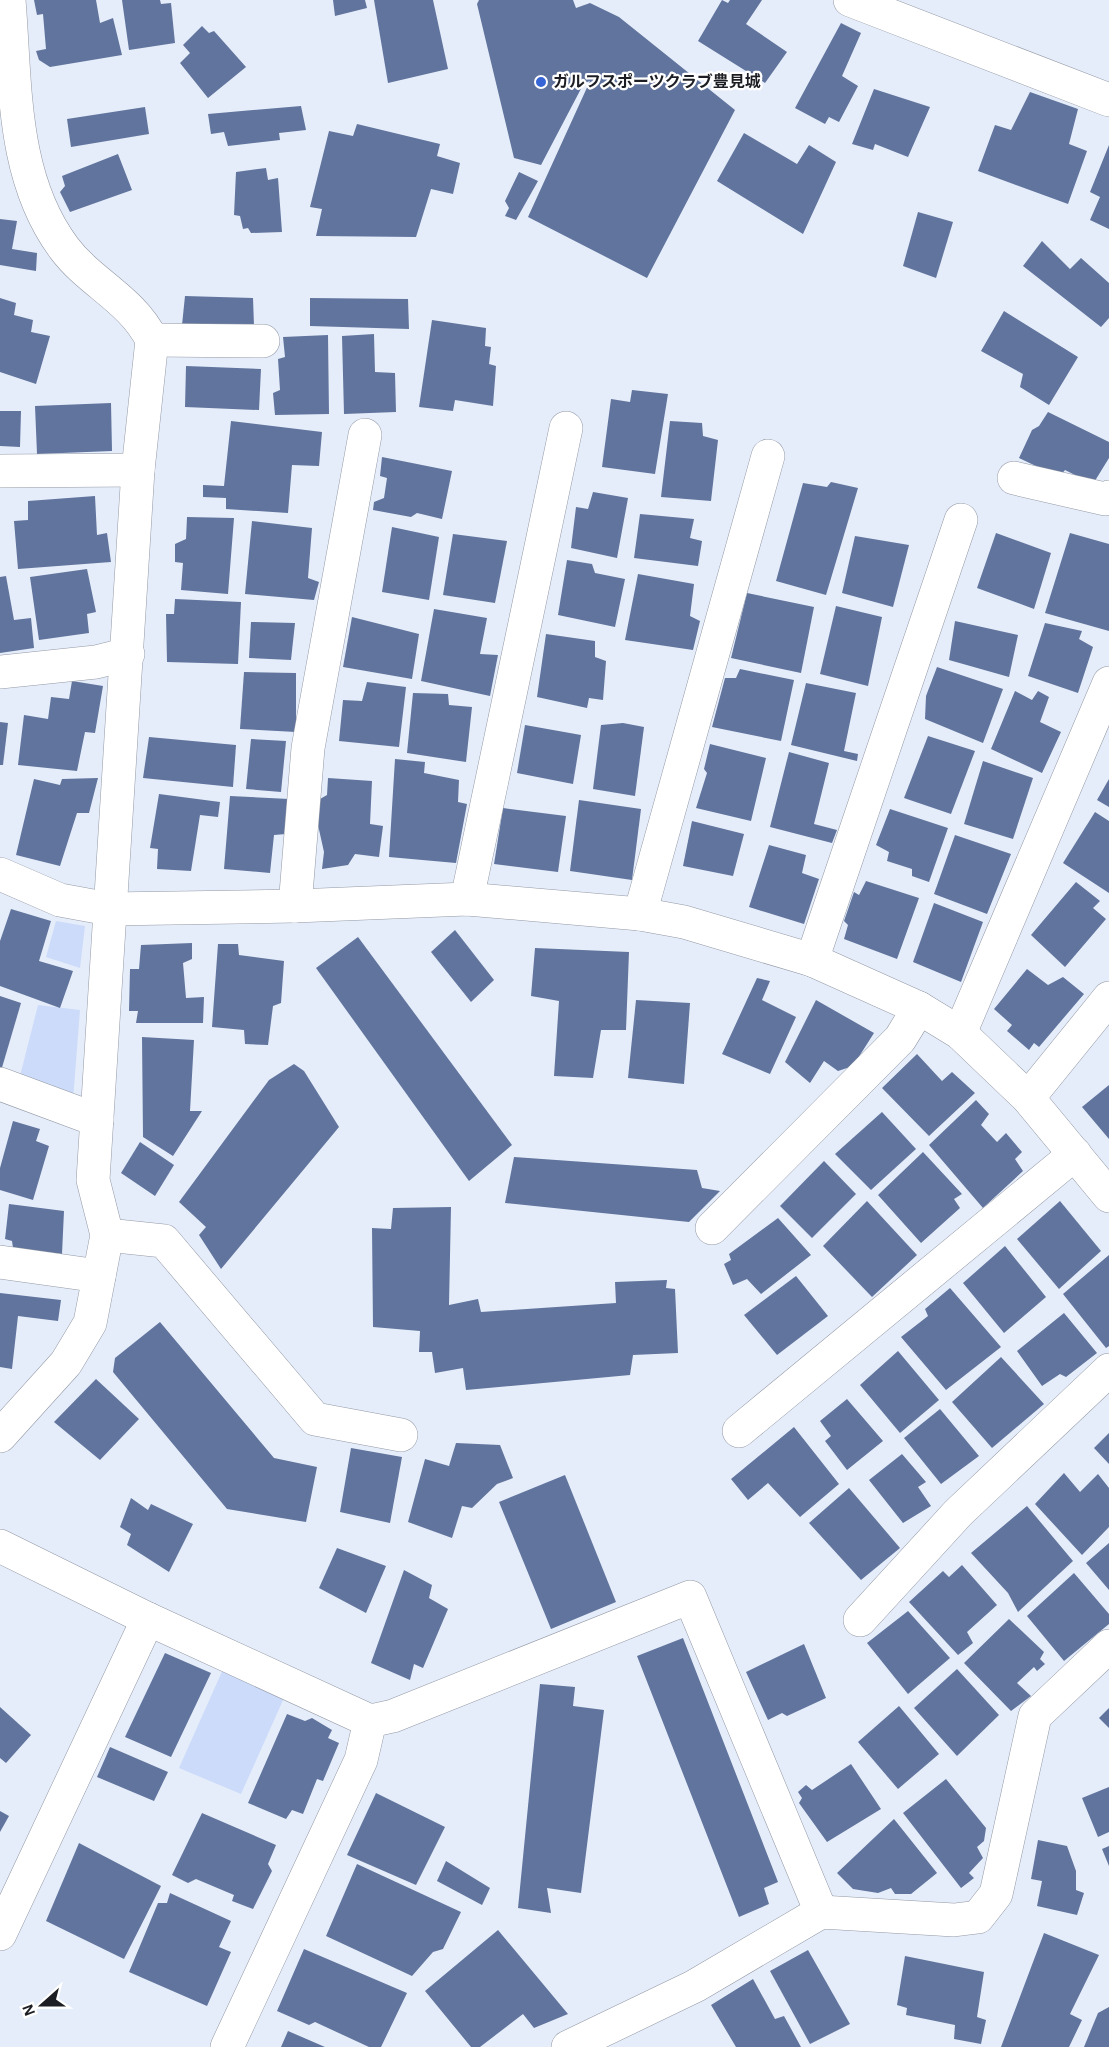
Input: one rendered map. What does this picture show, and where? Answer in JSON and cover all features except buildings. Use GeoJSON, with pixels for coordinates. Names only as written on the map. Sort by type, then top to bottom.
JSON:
{"type":"FeatureCollection","features":[{"type":"Feature","properties":{"kind":"street"},"geometry":{"type":"LineString","coordinates":[[0,1436],[66,1363],[90,1323],[107,1235],[93,1180],[138,470],[152,340],[144,324],[131,308],[65,250],[42,215],[29,180],[21,142],[9,0]]}},
{"type":"Feature","properties":{"kind":"street"},"geometry":{"type":"LineString","coordinates":[[850,0],[1109,100]]}},
{"type":"Feature","properties":{"kind":"street"},"geometry":{"type":"LineString","coordinates":[[152,340],[262,341]]}},
{"type":"Feature","properties":{"kind":"street"},"geometry":{"type":"LineString","coordinates":[[467,899],[566,428]]}},
{"type":"Feature","properties":{"kind":"street"},"geometry":{"type":"LineString","coordinates":[[295,906],[308,748],[365,435]]}},
{"type":"Feature","properties":{"kind":"street"},"geometry":{"type":"LineString","coordinates":[[640,914],[768,456]]}},
{"type":"Feature","properties":{"kind":"street"},"geometry":{"type":"LineString","coordinates":[[0,471],[138,470]]}},
{"type":"Feature","properties":{"kind":"street"},"geometry":{"type":"LineString","coordinates":[[1014,478],[1106,499],[1109,496]]}},
{"type":"Feature","properties":{"kind":"street"},"geometry":{"type":"LineString","coordinates":[[812,960],[961,520]]}},
{"type":"Feature","properties":{"kind":"street"},"geometry":{"type":"LineString","coordinates":[[0,672],[96,662],[128,654]]}},
{"type":"Feature","properties":{"kind":"street"},"geometry":{"type":"LineString","coordinates":[[960,1033],[1109,682]]}},
{"type":"Feature","properties":{"kind":"street"},"geometry":{"type":"LineString","coordinates":[[0,874],[60,900],[109,909],[295,906],[467,899],[640,914],[684,922],[812,960],[919,1008],[960,1033],[1028,1098],[1109,1196]]}},
{"type":"Feature","properties":{"kind":"street"},"geometry":{"type":"LineString","coordinates":[[1028,1098],[1109,998]]}},
{"type":"Feature","properties":{"kind":"street"},"geometry":{"type":"LineString","coordinates":[[712,1228],[900,1039],[919,1008]]}},
{"type":"Feature","properties":{"kind":"street"},"geometry":{"type":"LineString","coordinates":[[0,1084],[97,1120]]}},
{"type":"Feature","properties":{"kind":"street"},"geometry":{"type":"LineString","coordinates":[[739,1431],[1075,1154]]}},
{"type":"Feature","properties":{"kind":"street"},"geometry":{"type":"LineString","coordinates":[[107,1235],[164,1241],[315,1419],[401,1435]]}},
{"type":"Feature","properties":{"kind":"street"},"geometry":{"type":"LineString","coordinates":[[0,1262],[99,1276]]}},
{"type":"Feature","properties":{"kind":"street"},"geometry":{"type":"LineString","coordinates":[[860,1620],[958,1513],[1109,1370]]}},
{"type":"Feature","properties":{"kind":"street"},"geometry":{"type":"LineString","coordinates":[[0,1546],[148,1619],[370,1721],[393,1716],[690,1597],[821,1912]]}},
{"type":"Feature","properties":{"kind":"street"},"geometry":{"type":"LineString","coordinates":[[0,1934],[148,1619]]}},
{"type":"Feature","properties":{"kind":"street"},"geometry":{"type":"LineString","coordinates":[[568,2047],[695,1986],[821,1912],[954,1920],[978,1917],[996,1894],[1035,1716],[1109,1647]]}},
{"type":"Feature","properties":{"kind":"street"},"geometry":{"type":"LineString","coordinates":[[227,2047],[361,1760],[370,1721]]}},
{"type":"Feature","properties":{"kind":"shaded area"},"geometry":{"type":"Polygon","coordinates":[[[56,921],[85,926],[80,968],[46,957],[56,921]]]}},
{"type":"Feature","properties":{"kind":"shaded area"},"geometry":{"type":"Polygon","coordinates":[[[38,1005],[80,1010],[73,1100],[19,1080],[38,1005]]]}},
{"type":"Feature","properties":{"kind":"shaded area"},"geometry":{"type":"Polygon","coordinates":[[[224,1667],[284,1698],[241,1794],[179,1768],[224,1667]]]}},
{"type":"Feature","properties":{"kind":"place","name":"ガルフスポーツクラブ豊見城"},"geometry":{"type":"Point","coordinates":[541,82]}}]}
